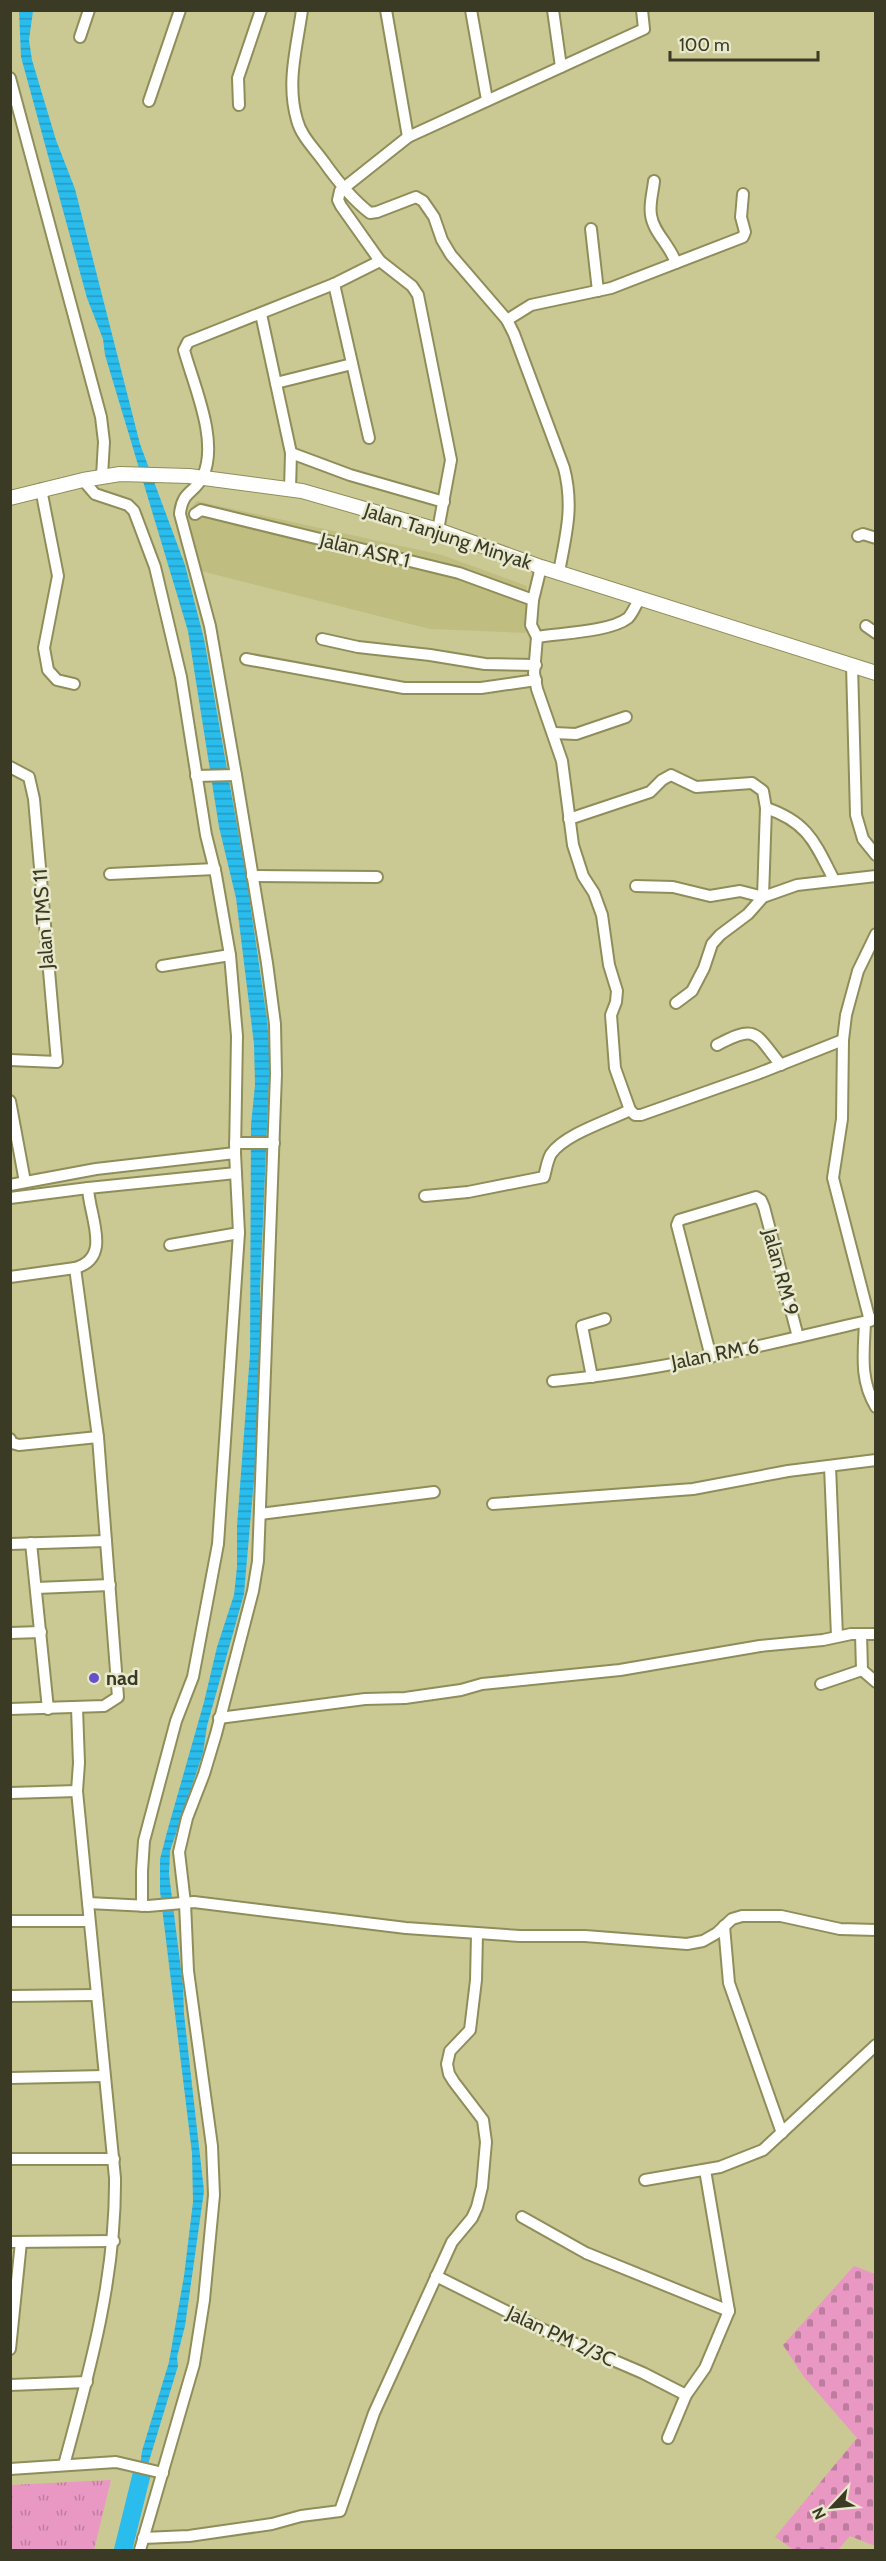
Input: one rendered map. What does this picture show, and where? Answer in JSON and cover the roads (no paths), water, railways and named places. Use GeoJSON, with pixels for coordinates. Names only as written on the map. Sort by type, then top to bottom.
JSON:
{"type":"FeatureCollection","features":[{"type":"Feature","properties":{"kind":"main road","name":"Jalan Tanjung Minyak"},"geometry":{"type":"LineString","coordinates":[[10,498],[82,480],[120,474],[203,477],[290,489],[438,530],[541,567],[876,673]]}},
{"type":"Feature","properties":{"kind":"street"},"geometry":{"type":"LineString","coordinates":[[80,37],[89,10]]}},
{"type":"Feature","properties":{"kind":"street"},"geometry":{"type":"LineString","coordinates":[[149,101],[180,10]]}},
{"type":"Feature","properties":{"kind":"street"},"geometry":{"type":"LineString","coordinates":[[239,105],[238,78],[261,10]]}},
{"type":"Feature","properties":{"kind":"street"},"geometry":{"type":"LineString","coordinates":[[302,10],[292,64],[293,100],[297,121],[308,142],[370,213],[416,197],[423,201],[434,217],[442,240],[451,255],[507,320],[514,334],[570,489],[570,522],[560,572]]}},
{"type":"Feature","properties":{"kind":"street"},"geometry":{"type":"LineString","coordinates":[[386,10],[408,137]]}},
{"type":"Feature","properties":{"kind":"street"},"geometry":{"type":"LineString","coordinates":[[471,10],[487,100]]}},
{"type":"Feature","properties":{"kind":"street"},"geometry":{"type":"LineString","coordinates":[[553,10],[561,67]]}},
{"type":"Feature","properties":{"kind":"street"},"geometry":{"type":"LineString","coordinates":[[438,530],[451,460],[418,295],[412,286],[380,261],[341,206],[338,200],[340,191],[408,137],[644,29],[642,10]]}},
{"type":"Feature","properties":{"kind":"street"},"geometry":{"type":"LineString","coordinates":[[10,78],[16,118],[101,417],[104,442],[102,476]]}},
{"type":"Feature","properties":{"kind":"street"},"geometry":{"type":"LineString","coordinates":[[654,181],[651,215],[659,235],[671,249],[676,263]]}},
{"type":"Feature","properties":{"kind":"street"},"geometry":{"type":"LineString","coordinates":[[507,320],[531,305],[598,291],[638,279],[743,237],[745,232],[741,218],[743,194]]}},
{"type":"Feature","properties":{"kind":"street"},"geometry":{"type":"LineString","coordinates":[[591,229],[598,291]]}},
{"type":"Feature","properties":{"kind":"street"},"geometry":{"type":"LineString","coordinates":[[140,2550],[159,2472],[194,2364],[204,2300],[214,2195],[212,2146],[180,1904],[179,1859],[182,1836],[204,1774],[253,1591],[258,1561],[275,1024],[252,876],[232,775],[210,626],[180,514],[181,501],[203,477],[210,452],[184,350],[188,342],[334,284],[380,261]]}},
{"type":"Feature","properties":{"kind":"street"},"geometry":{"type":"LineString","coordinates":[[334,284],[369,438]]}},
{"type":"Feature","properties":{"kind":"street"},"geometry":{"type":"LineString","coordinates":[[261,314],[291,453],[290,489]]}},
{"type":"Feature","properties":{"kind":"street"},"geometry":{"type":"LineString","coordinates":[[276,383],[351,364]]}},
{"type":"Feature","properties":{"kind":"street"},"geometry":{"type":"LineString","coordinates":[[291,453],[350,475],[444,502]]}},
{"type":"Feature","properties":{"kind":"street"},"geometry":{"type":"LineString","coordinates":[[82,480],[95,494],[128,505],[134,511],[155,567],[181,677],[230,955],[237,1036],[236,1173],[239,1233],[219,1544],[193,1677],[176,1721],[144,1841],[142,1871],[145,1906]]}},
{"type":"Feature","properties":{"kind":"street"},"geometry":{"type":"LineString","coordinates":[[41,489],[58,576],[44,648],[48,670],[57,680],[74,684]]}},
{"type":"Feature","properties":{"kind":"street","name":"Jalan ASR 1"},"geometry":{"type":"LineString","coordinates":[[195,514],[201,510],[459,573],[533,600]]}},
{"type":"Feature","properties":{"kind":"street"},"geometry":{"type":"LineString","coordinates":[[858,536],[863,534],[876,538]]}},
{"type":"Feature","properties":{"kind":"street"},"geometry":{"type":"LineString","coordinates":[[541,567],[533,600],[531,625],[537,637],[536,681],[562,761],[569,819],[583,876],[594,892],[602,915],[609,964],[617,991],[611,1015],[615,1068],[630,1110],[635,1115],[641,1114],[780,1065],[843,1040]]}},
{"type":"Feature","properties":{"kind":"street"},"geometry":{"type":"LineString","coordinates":[[537,637],[599,628],[620,622],[630,617],[640,598]]}},
{"type":"Feature","properties":{"kind":"street"},"geometry":{"type":"LineString","coordinates":[[322,639],[358,647],[485,664],[536,664]]}},
{"type":"Feature","properties":{"kind":"street"},"geometry":{"type":"LineString","coordinates":[[246,659],[404,688],[481,688],[536,681]]}},
{"type":"Feature","properties":{"kind":"street"},"geometry":{"type":"LineString","coordinates":[[852,665],[855,805],[859,831],[867,847],[876,855]]}},
{"type":"Feature","properties":{"kind":"street"},"geometry":{"type":"LineString","coordinates":[[554,733],[584,732],[626,717]]}},
{"type":"Feature","properties":{"kind":"street","name":"Jalan TMS 11"},"geometry":{"type":"LineString","coordinates":[[10,767],[29,777],[34,799],[57,1062],[10,1060]]}},
{"type":"Feature","properties":{"kind":"street"},"geometry":{"type":"LineString","coordinates":[[569,819],[650,792],[671,774],[696,787],[752,783],[763,791],[766,808],[763,897]]}},
{"type":"Feature","properties":{"kind":"street"},"geometry":{"type":"LineString","coordinates":[[198,776],[232,775]]}},
{"type":"Feature","properties":{"kind":"street"},"geometry":{"type":"LineString","coordinates":[[766,808],[794,820],[804,828],[834,880]]}},
{"type":"Feature","properties":{"kind":"street"},"geometry":{"type":"LineString","coordinates":[[110,874],[214,869]]}},
{"type":"Feature","properties":{"kind":"street"},"geometry":{"type":"LineString","coordinates":[[252,876],[377,877]]}},
{"type":"Feature","properties":{"kind":"street"},"geometry":{"type":"LineString","coordinates":[[676,1004],[692,991],[704,968],[712,945],[720,935],[748,914],[763,897],[787,887],[876,876]]}},
{"type":"Feature","properties":{"kind":"street"},"geometry":{"type":"LineString","coordinates":[[636,886],[673,887],[710,896],[740,891],[763,897]]}},
{"type":"Feature","properties":{"kind":"street"},"geometry":{"type":"LineString","coordinates":[[876,934],[858,971],[846,1015],[843,1040],[842,1119],[833,1178],[870,1320],[862,1356],[864,1375],[876,1407]]}},
{"type":"Feature","properties":{"kind":"street"},"geometry":{"type":"LineString","coordinates":[[162,966],[230,955]]}},
{"type":"Feature","properties":{"kind":"street"},"geometry":{"type":"LineString","coordinates":[[717,1045],[748,1032],[756,1034],[780,1065]]}},
{"type":"Feature","properties":{"kind":"street"},"geometry":{"type":"LineString","coordinates":[[10,1101],[25,1182]]}},
{"type":"Feature","properties":{"kind":"street"},"geometry":{"type":"LineString","coordinates":[[425,1196],[468,1192],[544,1177],[551,1155],[558,1147],[569,1139],[630,1110]]}},
{"type":"Feature","properties":{"kind":"street"},"geometry":{"type":"LineString","coordinates":[[10,1185],[236,1146],[270,1143]]}},
{"type":"Feature","properties":{"kind":"street"},"geometry":{"type":"LineString","coordinates":[[10,1198],[236,1173]]}},
{"type":"Feature","properties":{"kind":"street"},"geometry":{"type":"LineString","coordinates":[[10,1277],[84,1266],[95,1256],[98,1242],[89,1205],[88,1188]]}},
{"type":"Feature","properties":{"kind":"street","name":"Jalan RM 9"},"geometry":{"type":"LineString","coordinates":[[711,1357],[676,1229],[679,1220],[756,1197],[764,1207],[798,1337]]}},
{"type":"Feature","properties":{"kind":"street"},"geometry":{"type":"LineString","coordinates":[[170,1245],[239,1233]]}},
{"type":"Feature","properties":{"kind":"street"},"geometry":{"type":"LineString","coordinates":[[10,1709],[104,1706],[118,1697],[99,1437],[75,1268]]}},
{"type":"Feature","properties":{"kind":"street"},"geometry":{"type":"LineString","coordinates":[[592,1377],[582,1326],[605,1319]]}},
{"type":"Feature","properties":{"kind":"street","name":"Jalan RM 6"},"geometry":{"type":"LineString","coordinates":[[553,1381],[592,1377],[711,1357],[870,1320]]}},
{"type":"Feature","properties":{"kind":"street"},"geometry":{"type":"LineString","coordinates":[[11,1441],[19,1445],[99,1437]]}},
{"type":"Feature","properties":{"kind":"street"},"geometry":{"type":"LineString","coordinates":[[493,1504],[693,1488],[788,1470],[876,1460]]}},
{"type":"Feature","properties":{"kind":"street"},"geometry":{"type":"LineString","coordinates":[[830,1466],[837,1636]]}},
{"type":"Feature","properties":{"kind":"street"},"geometry":{"type":"LineString","coordinates":[[260,1514],[434,1492]]}},
{"type":"Feature","properties":{"kind":"street"},"geometry":{"type":"LineString","coordinates":[[10,1544],[106,1541]]}},
{"type":"Feature","properties":{"kind":"street"},"geometry":{"type":"LineString","coordinates":[[31,1543],[48,1708]]}},
{"type":"Feature","properties":{"kind":"street"},"geometry":{"type":"LineString","coordinates":[[36,1588],[110,1585]]}},
{"type":"Feature","properties":{"kind":"street"},"geometry":{"type":"LineString","coordinates":[[10,1633],[40,1632]]}},
{"type":"Feature","properties":{"kind":"street"},"geometry":{"type":"LineString","coordinates":[[861,1634],[862,1670],[876,1682]]}},
{"type":"Feature","properties":{"kind":"street"},"geometry":{"type":"LineString","coordinates":[[219,1718],[365,1699],[405,1698],[461,1690],[482,1684],[620,1670],[760,1646],[824,1640],[837,1636],[876,1634]]}},
{"type":"Feature","properties":{"kind":"street"},"geometry":{"type":"LineString","coordinates":[[821,1684],[862,1670]]}},
{"type":"Feature","properties":{"kind":"street"},"geometry":{"type":"LineString","coordinates":[[64,2465],[104,2310],[114,2241],[116,2178],[77,1791],[79,1763],[77,1708]]}},
{"type":"Feature","properties":{"kind":"street"},"geometry":{"type":"LineString","coordinates":[[10,1793],[77,1791]]}},
{"type":"Feature","properties":{"kind":"street"},"geometry":{"type":"LineString","coordinates":[[88,1903],[145,1906],[194,1902],[374,1925],[477,1934],[585,1936],[687,1944],[703,1941],[732,1920],[754,1916],[781,1916],[840,1929],[876,1930]]}},
{"type":"Feature","properties":{"kind":"street"},"geometry":{"type":"LineString","coordinates":[[10,1921],[89,1921]]}},
{"type":"Feature","properties":{"kind":"street"},"geometry":{"type":"LineString","coordinates":[[724,1926],[729,1983],[782,2133]]}},
{"type":"Feature","properties":{"kind":"street"},"geometry":{"type":"LineString","coordinates":[[143,2538],[189,2536],[340,2511],[374,2413],[452,2242],[472,2218],[482,2187],[486,2142],[483,2120],[454,2082],[447,2064],[454,2045],[467,2036],[470,2030],[476,1980],[477,1934]]}},
{"type":"Feature","properties":{"kind":"street"},"geometry":{"type":"LineString","coordinates":[[10,1996],[96,1995]]}},
{"type":"Feature","properties":{"kind":"street"},"geometry":{"type":"LineString","coordinates":[[645,2180],[720,2167],[764,2150],[876,2045]]}},
{"type":"Feature","properties":{"kind":"street"},"geometry":{"type":"LineString","coordinates":[[10,2078],[104,2076]]}},
{"type":"Feature","properties":{"kind":"street"},"geometry":{"type":"LineString","coordinates":[[10,2159],[114,2159]]}},
{"type":"Feature","properties":{"kind":"street"},"geometry":{"type":"LineString","coordinates":[[668,2438],[686,2395],[705,2368],[729,2311],[705,2170]]}},
{"type":"Feature","properties":{"kind":"street"},"geometry":{"type":"LineString","coordinates":[[522,2217],[586,2253],[729,2311]]}},
{"type":"Feature","properties":{"kind":"street"},"geometry":{"type":"LineString","coordinates":[[10,2349],[16,2242],[114,2241]]}},
{"type":"Feature","properties":{"kind":"street","name":"Jalan PM 2/3C"},"geometry":{"type":"LineString","coordinates":[[436,2276],[550,2333],[643,2373],[686,2395]]}},
{"type":"Feature","properties":{"kind":"street"},"geometry":{"type":"LineString","coordinates":[[10,2385],[87,2382]]}},
{"type":"Feature","properties":{"kind":"street"},"geometry":{"type":"LineString","coordinates":[[10,2469],[127,2463],[159,2472]]}},
{"type":"Feature","properties":{"kind":"water"},"geometry":{"type":"Polygon","coordinates":[[[19,11],[33,11],[29,40],[32,60],[56,140],[75,189],[140,444],[185,565],[204,639],[247,882],[267,1019],[270,1057],[260,1290],[264,1364],[244,1594],[207,1726],[203,1753],[170,1851],[169,1874],[204,2191],[185,2326],[177,2357],[178,2366],[142,2484],[138,2483],[142,2451],[169,2362],[184,2276],[193,2202],[192,2153],[160,1891],[160,1859],[217,1647],[234,1595],[250,1354],[251,1125],[255,1085],[254,1044],[236,898],[219,827],[188,631],[105,355],[103,339],[87,298],[21,57],[19,11]]]}},
{"type":"Feature","properties":{"kind":"waterway"},"geometry":{"type":"LineString","coordinates":[[123,2550],[142,2473]]}},
{"type":"Feature","properties":{"kind":"place","name":"nad"},"geometry":{"type":"Point","coordinates":[94,1678]}}]}
